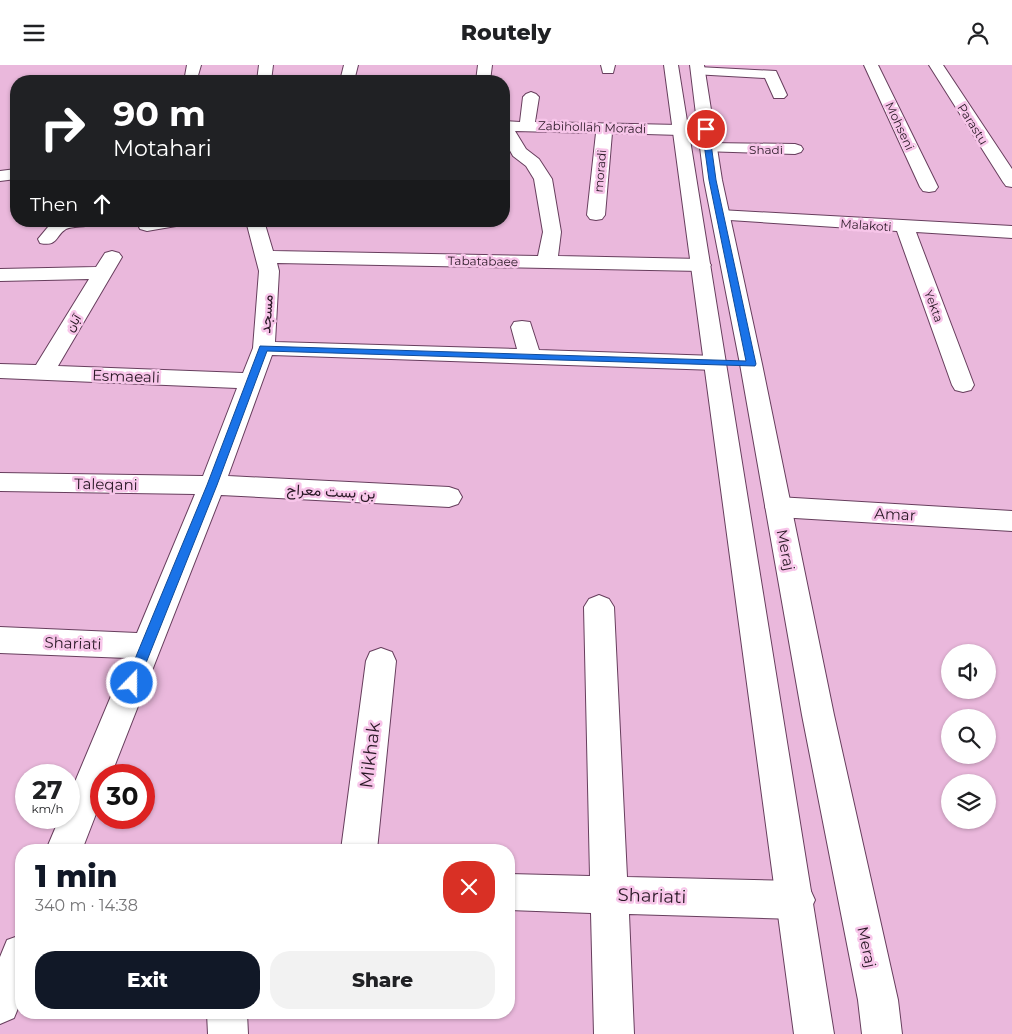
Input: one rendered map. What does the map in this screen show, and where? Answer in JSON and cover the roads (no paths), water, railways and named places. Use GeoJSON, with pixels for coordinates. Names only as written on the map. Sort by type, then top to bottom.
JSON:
{"type":"FeatureCollection","features":[{"type":"Feature","properties":{"kind":"street"},"geometry":{"type":"LineString","coordinates":[[671,65],[796,900],[814,1034]]}},
{"type":"Feature","properties":{"kind":"street","name":"Mohseni"},"geometry":{"type":"LineString","coordinates":[[871,65],[929,187]]}},
{"type":"Feature","properties":{"kind":"street","name":"Parastu"},"geometry":{"type":"LineString","coordinates":[[936,65],[986,145],[1012,182]]}},
{"type":"Feature","properties":{"kind":"street"},"geometry":{"type":"LineString","coordinates":[[698,68],[771,74],[779,95]]}},
{"type":"Feature","properties":{"kind":"street","name":"Meraj"},"geometry":{"type":"LineString","coordinates":[[698,68],[708,148],[720,215],[878,1000],[882,1034]]}},
{"type":"Feature","properties":{"kind":"street"},"geometry":{"type":"LineString","coordinates":[[527,125],[531,97]]}},
{"type":"Feature","properties":{"kind":"street","name":"Zabihollah Moradi"},"geometry":{"type":"LineString","coordinates":[[510,126],[680,130]]}},
{"type":"Feature","properties":{"kind":"street","name":"moradi"},"geometry":{"type":"LineString","coordinates":[[596,215],[604,128]]}},
{"type":"Feature","properties":{"kind":"street"},"geometry":{"type":"LineString","coordinates":[[510,136],[519,152],[533,163],[542,179],[552,233],[548,262]]}},
{"type":"Feature","properties":{"kind":"street"},"geometry":{"type":"LineString","coordinates":[[986,145],[1003,145]]}},
{"type":"Feature","properties":{"kind":"street","name":"Shadi"},"geometry":{"type":"LineString","coordinates":[[708,148],[794,149]]}},
{"type":"Feature","properties":{"kind":"street","name":"Malakoti"},"geometry":{"type":"LineString","coordinates":[[720,215],[1012,232]]}},
{"type":"Feature","properties":{"kind":"street"},"geometry":{"type":"LineString","coordinates":[[47,239],[58,227]]}},
{"type":"Feature","properties":{"kind":"street","name":"مسجد"},"geometry":{"type":"LineString","coordinates":[[66,844],[212,485],[264,348],[269,271],[258,227]]}},
{"type":"Feature","properties":{"kind":"street","name":"Yekta"},"geometry":{"type":"LineString","coordinates":[[905,227],[963,385]]}},
{"type":"Feature","properties":{"kind":"street","name":"Tabatabaee"},"geometry":{"type":"LineString","coordinates":[[265,257],[701,265]]}},
{"type":"Feature","properties":{"kind":"street","name":"آبان"},"geometry":{"type":"LineString","coordinates":[[0,275],[107,265],[43,373]]}},
{"type":"Feature","properties":{"kind":"street"},"geometry":{"type":"LineString","coordinates":[[522,327],[530,356]]}},
{"type":"Feature","properties":{"kind":"street"},"geometry":{"type":"LineString","coordinates":[[264,348],[751,364]]}},
{"type":"Feature","properties":{"kind":"street","name":"Esmaeali"},"geometry":{"type":"LineString","coordinates":[[0,371],[252,381]]}},
{"type":"Feature","properties":{"kind":"street","name":"Taleqani"},"geometry":{"type":"LineString","coordinates":[[0,482],[212,485]]}},
{"type":"Feature","properties":{"kind":"street","name":"بن بست معراج"},"geometry":{"type":"LineString","coordinates":[[212,485],[449,497]]}},
{"type":"Feature","properties":{"kind":"street","name":"Amar"},"geometry":{"type":"LineString","coordinates":[[778,507],[1012,521]]}},
{"type":"Feature","properties":{"kind":"street"},"geometry":{"type":"LineString","coordinates":[[599,607],[614,1034]]}},
{"type":"Feature","properties":{"kind":"street","name":"Shariati"},"geometry":{"type":"LineString","coordinates":[[0,640],[147,646]]}},
{"type":"Feature","properties":{"kind":"street","name":"Mikhak"},"geometry":{"type":"LineString","coordinates":[[360,844],[381,661]]}},
{"type":"Feature","properties":{"kind":"street","name":"Shariati"},"geometry":{"type":"LineString","coordinates":[[515,892],[796,900]]}},
{"type":"Feature","properties":{"kind":"street"},"geometry":{"type":"LineString","coordinates":[[0,1004],[15,968]]}},
{"type":"Feature","properties":{"kind":"street"},"geometry":{"type":"LineString","coordinates":[[227,1019],[228,1034]]}}]}
